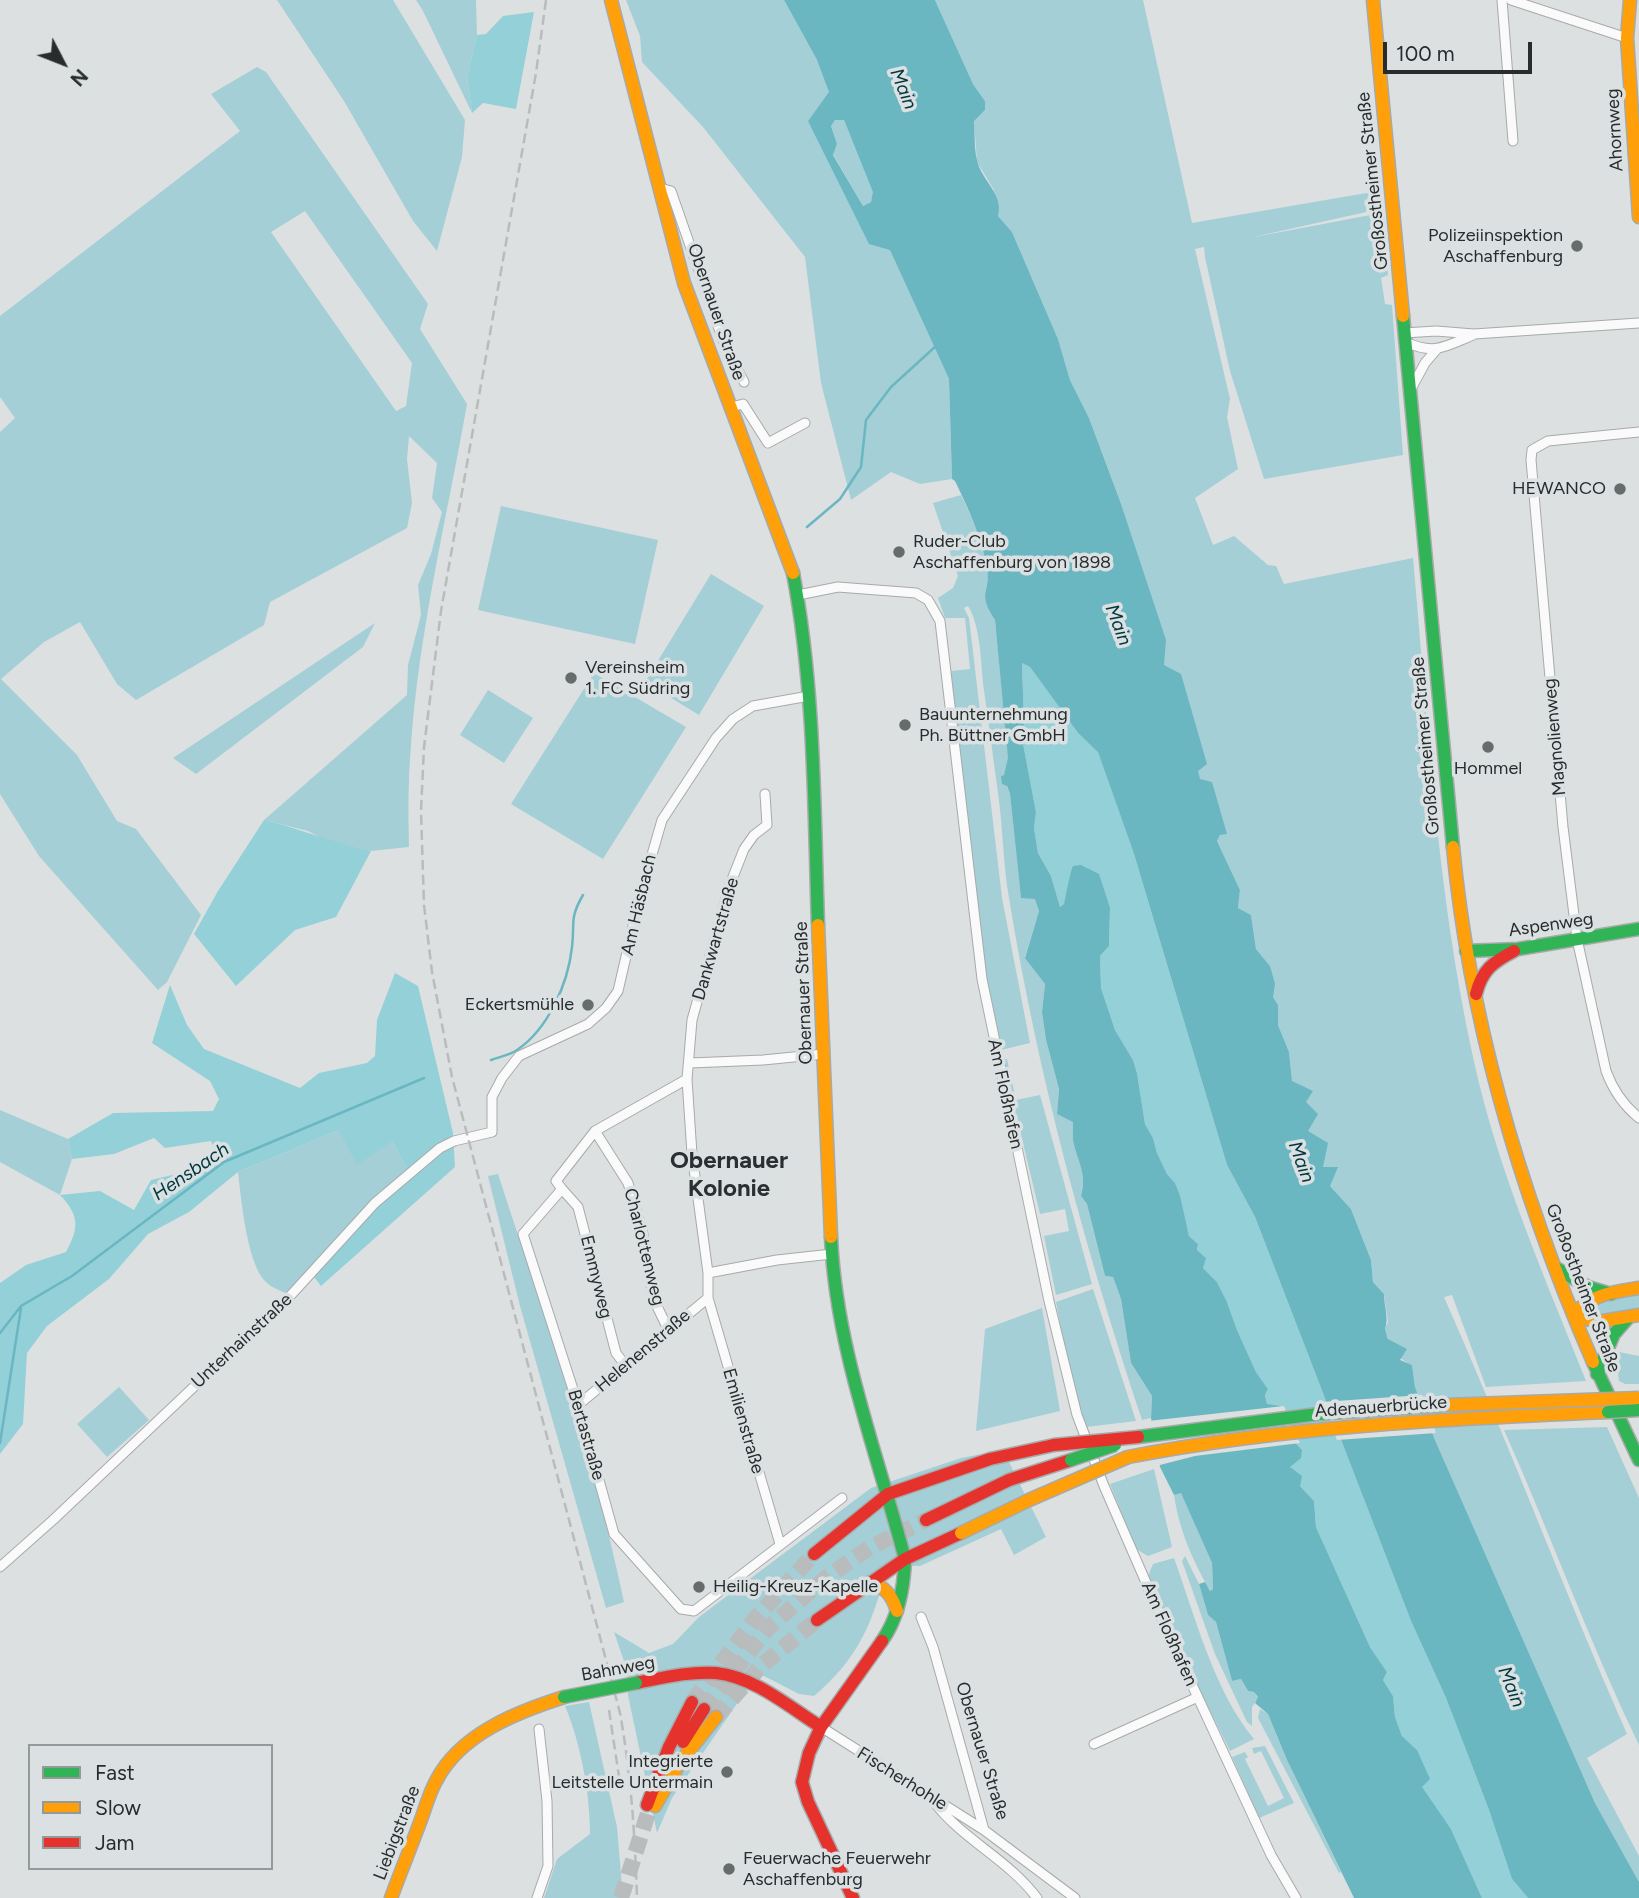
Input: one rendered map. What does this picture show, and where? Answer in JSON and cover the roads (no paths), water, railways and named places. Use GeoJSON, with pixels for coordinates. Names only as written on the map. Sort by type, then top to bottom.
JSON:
{"type":"FeatureCollection","features":[{"type":"Feature","properties":{"kind":"main road","name":"Obernauer Straße"},"geometry":{"type":"LineString","coordinates":[[611,0],[684,283],[784,543],[803,625],[809,696],[832,1254],[840,1326],[905,1559],[904,1581],[897,1611],[879,1648],[821,1727],[809,1752],[802,1782],[808,1802],[853,1898]]}},
{"type":"Feature","properties":{"kind":"main road","name":"Großostheimer Straße"},"geometry":{"type":"LineString","coordinates":[[1373,0],[1454,856],[1466,951],[1505,1121],[1527,1192],[1597,1374],[1639,1460]]}},
{"type":"Feature","properties":{"kind":"main road","name":"Ahornweg"},"geometry":{"type":"LineString","coordinates":[[1630,0],[1628,38],[1639,217]]}},
{"type":"Feature","properties":{"kind":"main road","name":"Aspenweg"},"geometry":{"type":"LineString","coordinates":[[1466,951],[1518,949],[1639,929]]}},
{"type":"Feature","properties":{"kind":"main road"},"geometry":{"type":"LineString","coordinates":[[1475,998],[1483,970],[1518,949]]}},
{"type":"Feature","properties":{"kind":"main road"},"geometry":{"type":"LineString","coordinates":[[1556,1268],[1588,1287],[1611,1294]]}},
{"type":"Feature","properties":{"kind":"main road"},"geometry":{"type":"LineString","coordinates":[[1633,1316],[1591,1322],[1574,1315],[1583,1303],[1639,1288]]}},
{"type":"Feature","properties":{"kind":"main road"},"geometry":{"type":"LineString","coordinates":[[1597,1374],[1614,1334],[1633,1316]]}},
{"type":"Feature","properties":{"kind":"main road","name":"Adenauerbrücke"},"geometry":{"type":"LineString","coordinates":[[1138,1437],[1318,1413],[1639,1398]]}},
{"type":"Feature","properties":{"kind":"main road","name":"Adenauerbrücke"},"geometry":{"type":"LineString","coordinates":[[1128,1457],[1212,1440],[1324,1429],[1639,1410]]}},
{"type":"Feature","properties":{"kind":"main road"},"geometry":{"type":"LineString","coordinates":[[814,1554],[888,1494],[911,1484],[990,1459],[1043,1447],[1138,1437]]}},
{"type":"Feature","properties":{"kind":"main road"},"geometry":{"type":"LineString","coordinates":[[926,1520],[1009,1480],[1138,1437]]}},
{"type":"Feature","properties":{"kind":"main road"},"geometry":{"type":"LineString","coordinates":[[977,1496],[1074,1468],[1128,1457]]}},
{"type":"Feature","properties":{"kind":"main road"},"geometry":{"type":"LineString","coordinates":[[817,1620],[905,1559],[1128,1457]]}},
{"type":"Feature","properties":{"kind":"main road"},"geometry":{"type":"LineString","coordinates":[[869,1583],[885,1587],[893,1596],[897,1611]]}},
{"type":"Feature","properties":{"kind":"main road","name":"Bahnweg"},"geometry":{"type":"LineString","coordinates":[[436,1780],[462,1749],[499,1720],[564,1697],[696,1674],[726,1674],[743,1680],[821,1727]]}},
{"type":"Feature","properties":{"kind":"main road"},"geometry":{"type":"LineString","coordinates":[[698,1706],[650,1807],[681,1761],[716,1717]]}},
{"type":"Feature","properties":{"kind":"main road","name":"Liebigstraße"},"geometry":{"type":"LineString","coordinates":[[391,1898],[436,1780]]}},
{"type":"Feature","properties":{"kind":"street"},"geometry":{"type":"LineString","coordinates":[[1502,0],[1513,141]]}},
{"type":"Feature","properties":{"kind":"street"},"geometry":{"type":"LineString","coordinates":[[1511,0],[1628,38]]}},
{"type":"Feature","properties":{"kind":"street","name":"Obernauer Straße"},"geometry":{"type":"LineString","coordinates":[[660,188],[671,191],[724,343],[744,382]]}},
{"type":"Feature","properties":{"kind":"street"},"geometry":{"type":"LineString","coordinates":[[1405,338],[1436,331],[1474,334],[1639,323]]}},
{"type":"Feature","properties":{"kind":"street"},"geometry":{"type":"LineString","coordinates":[[1405,338],[1420,349],[1437,349],[1474,334]]}},
{"type":"Feature","properties":{"kind":"street"},"geometry":{"type":"LineString","coordinates":[[1411,389],[1425,363],[1437,349]]}},
{"type":"Feature","properties":{"kind":"street","name":"Obernauer Straße"},"geometry":{"type":"LineString","coordinates":[[731,407],[743,404],[768,443],[805,423]]}},
{"type":"Feature","properties":{"kind":"street","name":"Magnolienweg"},"geometry":{"type":"LineString","coordinates":[[1639,432],[1548,441],[1532,450],[1531,460],[1563,827],[1577,939],[1606,1071],[1612,1088],[1639,1118]]}},
{"type":"Feature","properties":{"kind":"street","name":"Am Floßhafen"},"geometry":{"type":"LineString","coordinates":[[798,595],[838,587],[916,593],[929,600],[940,621],[982,979],[996,1055],[1066,1374],[1081,1428],[1198,1697],[1277,1866],[1296,1898]]}},
{"type":"Feature","properties":{"kind":"street","name":"Am Häsbach"},"geometry":{"type":"LineString","coordinates":[[492,1132],[492,1097],[519,1056],[588,1024],[606,1008],[618,991],[640,896],[662,820],[716,738],[733,719],[753,706],[809,696]]}},
{"type":"Feature","properties":{"kind":"street","name":"Dankwartstraße"},"geometry":{"type":"LineString","coordinates":[[708,1273],[692,1154],[687,1079],[692,1020],[729,887],[744,849],[754,835],[768,825],[765,794]]}},
{"type":"Feature","properties":{"kind":"street"},"geometry":{"type":"LineString","coordinates":[[690,1063],[824,1054]]}},
{"type":"Feature","properties":{"kind":"street"},"geometry":{"type":"LineString","coordinates":[[562,1189],[556,1181],[595,1131],[687,1079]]}},
{"type":"Feature","properties":{"kind":"street","name":"Charlottenweg"},"geometry":{"type":"LineString","coordinates":[[595,1131],[628,1183],[643,1234],[653,1298],[668,1329]]}},
{"type":"Feature","properties":{"kind":"street","name":"Unterhainstraße"},"geometry":{"type":"LineString","coordinates":[[0,1567],[291,1295],[346,1233],[393,1187],[440,1148],[454,1141],[492,1132]]}},
{"type":"Feature","properties":{"kind":"street","name":"Bertastraße"},"geometry":{"type":"LineString","coordinates":[[562,1189],[523,1234],[578,1405],[614,1534],[681,1609],[688,1612],[694,1611],[780,1544]]}},
{"type":"Feature","properties":{"kind":"street","name":"Emmyweg"},"geometry":{"type":"LineString","coordinates":[[562,1189],[578,1207],[616,1353],[625,1366]]}},
{"type":"Feature","properties":{"kind":"street"},"geometry":{"type":"LineString","coordinates":[[708,1273],[777,1260],[832,1254]]}},
{"type":"Feature","properties":{"kind":"street","name":"Emilienstraße"},"geometry":{"type":"LineString","coordinates":[[708,1273],[708,1298],[780,1544]]}},
{"type":"Feature","properties":{"kind":"street","name":"Helenenstraße"},"geometry":{"type":"LineString","coordinates":[[578,1405],[708,1298]]}},
{"type":"Feature","properties":{"kind":"street"},"geometry":{"type":"LineString","coordinates":[[780,1544],[842,1498]]}},
{"type":"Feature","properties":{"kind":"street","name":"Obernauer Straße"},"geometry":{"type":"LineString","coordinates":[[920,1617],[933,1647],[984,1830],[1075,1898]]}},
{"type":"Feature","properties":{"kind":"street","name":"Am Floßhafen"},"geometry":{"type":"LineString","coordinates":[[1094,1744],[1198,1697]]}},
{"type":"Feature","properties":{"kind":"street","name":"Fischerhohle"},"geometry":{"type":"LineString","coordinates":[[821,1727],[984,1830]]}},
{"type":"Feature","properties":{"kind":"street"},"geometry":{"type":"LineString","coordinates":[[537,1898],[548,1867],[547,1801],[539,1729]]}},
{"type":"Feature","properties":{"kind":"street","name":"Obernauer Straße"},"geometry":{"type":"LineString","coordinates":[[929,1795],[947,1818],[1019,1876],[1037,1898]]}},
{"type":"Feature","properties":{"kind":"water","name":"Main"},"geometry":{"type":"Polygon","coordinates":[[[784,0],[935,0],[973,84],[985,101],[985,110],[974,121],[979,167],[995,194],[998,216],[1012,232],[1058,339],[1070,380],[1089,418],[1120,501],[1166,640],[1164,665],[1181,674],[1207,764],[1198,771],[1200,779],[1212,782],[1227,834],[1220,835],[1217,841],[1240,890],[1238,908],[1251,915],[1256,949],[1270,966],[1275,984],[1273,997],[1278,1005],[1278,1025],[1289,1052],[1292,1081],[1313,1091],[1306,1102],[1318,1114],[1308,1131],[1328,1143],[1323,1167],[1338,1167],[1330,1186],[1351,1209],[1371,1260],[1373,1282],[1384,1294],[1385,1329],[1388,1339],[1407,1349],[1400,1360],[1412,1365],[1415,1387],[1435,1440],[1595,1803],[1639,1882],[1639,1898],[1528,1898],[1512,1879],[1446,1698],[1411,1621],[1255,1217],[1227,1165],[1134,854],[1098,752],[1078,733],[1030,667],[1022,663],[1024,724],[1021,733],[1036,812],[1034,828],[1038,853],[1051,876],[1060,907],[1064,904],[1073,866],[1081,865],[1099,874],[1110,908],[1109,946],[1100,956],[1101,988],[1115,1030],[1133,1060],[1145,1124],[1167,1174],[1175,1183],[1189,1236],[1198,1244],[1197,1250],[1206,1258],[1203,1268],[1217,1282],[1256,1372],[1268,1389],[1265,1395],[1267,1404],[1280,1406],[1295,1443],[1302,1450],[1301,1458],[1290,1467],[1302,1476],[1300,1486],[1314,1501],[1316,1527],[1370,1647],[1387,1672],[1383,1680],[1393,1696],[1395,1717],[1402,1736],[1417,1750],[1430,1779],[1422,1787],[1451,1829],[1482,1898],[1354,1898],[1287,1760],[1268,1714],[1255,1703],[1258,1697],[1254,1692],[1248,1691],[1241,1679],[1232,1681],[1216,1622],[1208,1615],[1199,1584],[1205,1582],[1210,1591],[1213,1589],[1212,1563],[1181,1493],[1174,1495],[1160,1467],[1151,1418],[1152,1396],[1131,1363],[1121,1299],[1113,1277],[1105,1276],[1087,1204],[1081,1196],[1083,1176],[1073,1142],[1073,1122],[1057,1114],[1059,1089],[1046,1040],[1042,1012],[1045,984],[1025,958],[1039,911],[1035,899],[1021,898],[1010,794],[1007,786],[1002,784],[1001,776],[1004,775],[1008,758],[995,620],[986,604],[988,576],[982,546],[965,502],[952,479],[949,379],[890,250],[869,244],[808,121],[829,92],[817,60],[784,0]],[[835,120],[831,126],[837,144],[833,155],[863,206],[871,202],[873,192],[844,120],[835,120]]]}},
{"type":"Feature","properties":{"kind":"waterway","name":"Hensbach"},"geometry":{"type":"LineString","coordinates":[[807,527],[840,499],[861,467],[866,420],[891,387],[936,346]]}},
{"type":"Feature","properties":{"kind":"waterway","name":"Hensbach"},"geometry":{"type":"LineString","coordinates":[[491,1060],[514,1052],[528,1041],[555,1004],[570,961],[574,916],[583,895]]}},
{"type":"Feature","properties":{"kind":"waterway","name":"Hensbach"},"geometry":{"type":"LineString","coordinates":[[0,1333],[21,1306],[72,1276],[224,1162],[424,1078]]}},
{"type":"Feature","properties":{"kind":"waterway"},"geometry":{"type":"LineString","coordinates":[[0,1443],[21,1308]]}},
{"type":"Feature","properties":{"kind":"tunnel"},"geometry":{"type":"LineString","coordinates":[[704,1709],[769,1627],[827,1577],[869,1548],[926,1520]]}},
{"type":"Feature","properties":{"kind":"tunnel"},"geometry":{"type":"LineString","coordinates":[[692,1702],[754,1620],[814,1554]]}},
{"type":"Feature","properties":{"kind":"tunnel"},"geometry":{"type":"LineString","coordinates":[[716,1717],[761,1666],[817,1620]]}},
{"type":"Feature","properties":{"kind":"tunnel"},"geometry":{"type":"LineString","coordinates":[[621,1898],[650,1807]]}},
{"type":"Feature","properties":{"kind":"railway"},"geometry":{"type":"LineString","coordinates":[[546,0],[536,73],[441,611],[424,747],[421,811],[424,905],[432,972],[452,1077],[620,1713],[632,1805],[637,1898]]}},
{"type":"Feature","properties":{"kind":"railway"},"geometry":{"type":"LineString","coordinates":[[609,1710],[621,1790]]}},
{"type":"Feature","properties":{"kind":"place","name":"Polizeiinspektion Aschaffenburg"},"geometry":{"type":"Point","coordinates":[1577,246]}},
{"type":"Feature","properties":{"kind":"place","name":"HEWANCO"},"geometry":{"type":"Point","coordinates":[1620,489]}},
{"type":"Feature","properties":{"kind":"place","name":"Ruder-Club Aschaffenburg von 1898"},"geometry":{"type":"Point","coordinates":[899,552]}},
{"type":"Feature","properties":{"kind":"place","name":"Vereinsheim 1. FC Südring"},"geometry":{"type":"Point","coordinates":[571,678]}},
{"type":"Feature","properties":{"kind":"place","name":"Bauunternehmung Ph. Büttner GmbH"},"geometry":{"type":"Point","coordinates":[905,725]}},
{"type":"Feature","properties":{"kind":"place","name":"Hommel"},"geometry":{"type":"Point","coordinates":[1488,747]}},
{"type":"Feature","properties":{"kind":"place","name":"Eckertsmühle"},"geometry":{"type":"Point","coordinates":[588,1005]}},
{"type":"Feature","properties":{"kind":"place","name":"Heilig-Kreuz-Kapelle"},"geometry":{"type":"Point","coordinates":[699,1587]}},
{"type":"Feature","properties":{"kind":"place","name":"Integrierte Leitstelle Untermain"},"geometry":{"type":"Point","coordinates":[727,1772]}},
{"type":"Feature","properties":{"kind":"place","name":"Feuerwache Feuerwehr Aschaffenburg"},"geometry":{"type":"Point","coordinates":[729,1869]}},
{"type":"Feature","properties":{"kind":"district","name":"Obernauer Kolonie"},"geometry":{"type":"Point","coordinates":[729,1175]}}]}
